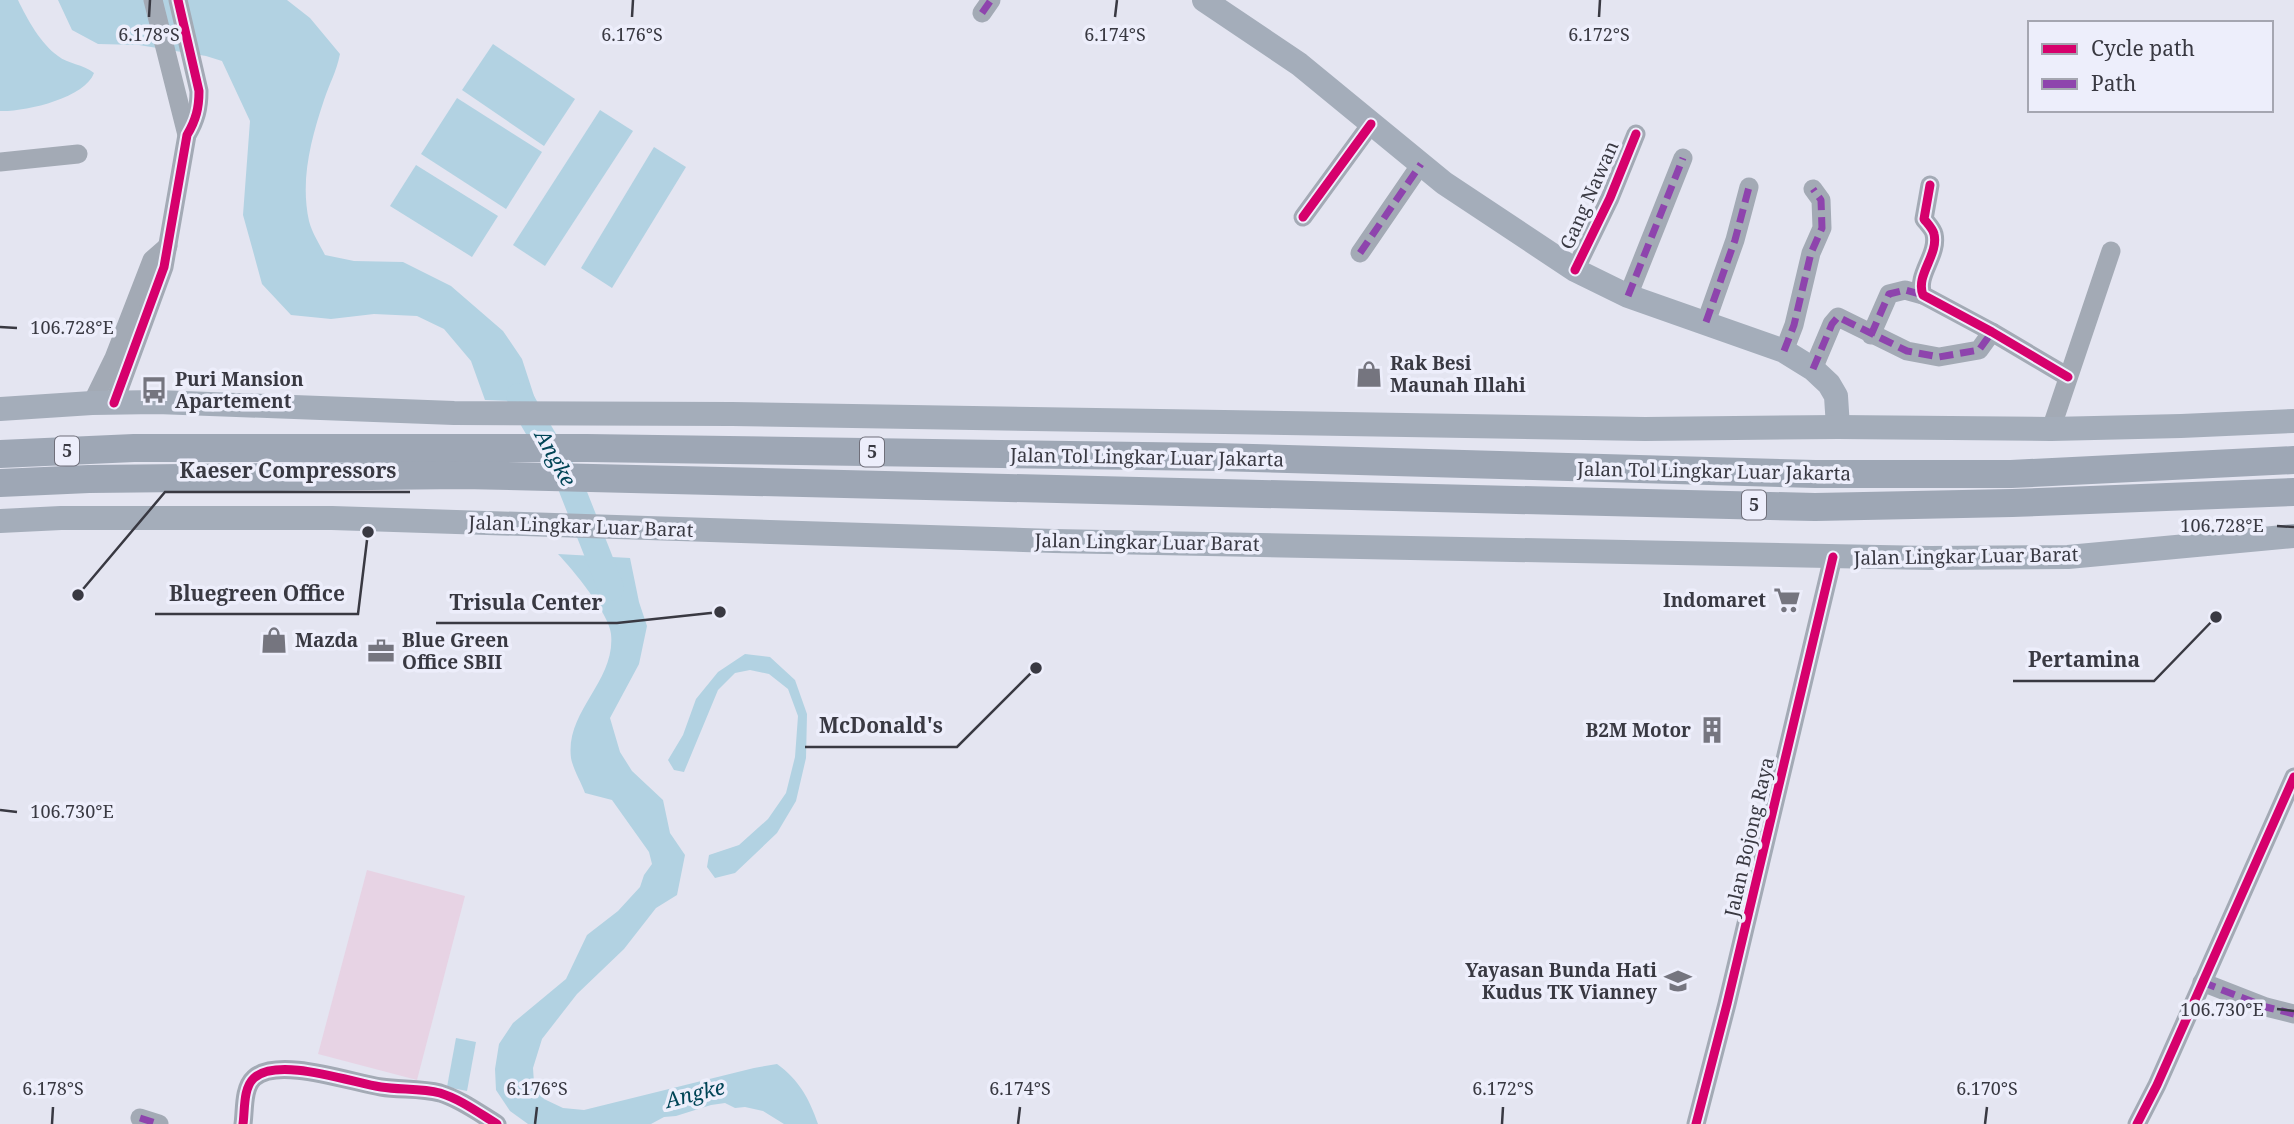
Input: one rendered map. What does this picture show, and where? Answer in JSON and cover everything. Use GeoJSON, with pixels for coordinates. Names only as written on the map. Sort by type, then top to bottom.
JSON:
{"type":"FeatureCollection","features":[{"type":"Feature","properties":{"kind":"highway"},"geometry":{"type":"LineString","coordinates":[[0,443],[134,448]]}},
{"type":"Feature","properties":{"kind":"highway","name":"Jalan Tol Lingkar Luar Jakarta"},"geometry":{"type":"LineString","coordinates":[[0,454],[134,448],[573,448],[1143,456],[1815,474],[2011,474],[2294,460]]}},
{"type":"Feature","properties":{"kind":"highway","name":"Jalan Tol Lingkar Luar Jakarta"},"geometry":{"type":"LineString","coordinates":[[0,484],[89,479],[463,475],[1815,507],[2012,503],[2294,492]]}},
{"type":"Feature","properties":{"kind":"main road"},"geometry":{"type":"LineString","coordinates":[[1204,0],[1298,64],[1421,164],[1516,233],[1575,270],[1628,296],[1784,352],[1813,369],[1829,384],[1836,396],[1838,427]]}},
{"type":"Feature","properties":{"kind":"main road"},"geometry":{"type":"LineString","coordinates":[[0,409],[158,402],[460,413],[732,414],[1645,429],[2051,429],[2294,421]]}},
{"type":"Feature","properties":{"kind":"main road","name":"Jalan Lingkar Luar Barat"},"geometry":{"type":"LineString","coordinates":[[0,521],[61,518],[332,518],[1054,541],[1833,557],[2068,556],[2294,536]]}},
{"type":"Feature","properties":{"kind":"street"},"geometry":{"type":"LineString","coordinates":[[153,0],[187,135]]}},
{"type":"Feature","properties":{"kind":"street"},"geometry":{"type":"LineString","coordinates":[[103,403],[114,358],[168,246],[187,135],[197,115],[198,91],[178,0]]}},
{"type":"Feature","properties":{"kind":"street"},"geometry":{"type":"LineString","coordinates":[[1303,216],[1371,124]]}},
{"type":"Feature","properties":{"kind":"street","name":"Gang Nawan"},"geometry":{"type":"LineString","coordinates":[[1575,270],[1610,198],[1636,134]]}},
{"type":"Feature","properties":{"kind":"street"},"geometry":{"type":"LineString","coordinates":[[0,162],[78,154]]}},
{"type":"Feature","properties":{"kind":"street"},"geometry":{"type":"LineString","coordinates":[[1628,296],[1683,158]]}},
{"type":"Feature","properties":{"kind":"street"},"geometry":{"type":"LineString","coordinates":[[1360,253],[1421,164]]}},
{"type":"Feature","properties":{"kind":"street"},"geometry":{"type":"LineString","coordinates":[[1923,295],[1920,286],[1934,250],[1934,233],[1924,219],[1930,185]]}},
{"type":"Feature","properties":{"kind":"street"},"geometry":{"type":"LineString","coordinates":[[1706,322],[1735,240],[1749,187]]}},
{"type":"Feature","properties":{"kind":"street"},"geometry":{"type":"LineString","coordinates":[[1784,352],[1794,325],[1811,253],[1822,228],[1821,200],[1813,189]]}},
{"type":"Feature","properties":{"kind":"street"},"geometry":{"type":"LineString","coordinates":[[2051,429],[2110,251]]}},
{"type":"Feature","properties":{"kind":"street"},"geometry":{"type":"LineString","coordinates":[[1871,335],[1889,294],[1905,290],[1923,295],[2068,377]]}},
{"type":"Feature","properties":{"kind":"street"},"geometry":{"type":"LineString","coordinates":[[1813,369],[1832,324],[1838,317],[1907,351],[1939,357],[1979,350],[1992,332]]}},
{"type":"Feature","properties":{"kind":"street","name":"Jalan Bojong Raya"},"geometry":{"type":"LineString","coordinates":[[1696,1124],[1833,557]]}},
{"type":"Feature","properties":{"kind":"street"},"geometry":{"type":"LineString","coordinates":[[2137,1124],[2294,777]]}},
{"type":"Feature","properties":{"kind":"street"},"geometry":{"type":"LineString","coordinates":[[2202,982],[2266,1007],[2294,1014]]}},
{"type":"Feature","properties":{"kind":"street"},"geometry":{"type":"LineString","coordinates":[[243,1124],[246,1097],[253,1079],[274,1071],[301,1070],[377,1087],[426,1090],[442,1094],[496,1124]]}},
{"type":"Feature","properties":{"kind":"shaded area"},"geometry":{"type":"Polygon","coordinates":[[[367,870],[465,896],[417,1080],[318,1054],[367,870]]]}},
{"type":"Feature","properties":{"kind":"water"},"geometry":{"type":"Polygon","coordinates":[[[0,0],[18,0],[35,31],[52,51],[62,59],[94,73],[88,82],[79,90],[53,102],[0,111],[0,0]]]}},
{"type":"Feature","properties":{"kind":"water"},"geometry":{"type":"Polygon","coordinates":[[[58,0],[287,0],[310,18],[340,54],[315,130],[306,175],[309,221],[325,255],[354,261],[403,262],[451,286],[503,331],[522,359],[536,402],[485,400],[471,361],[444,329],[417,316],[374,314],[331,319],[291,315],[262,284],[243,215],[250,121],[222,61],[139,45],[98,44],[72,30],[58,0]]]}},
{"type":"Feature","properties":{"kind":"water"},"geometry":{"type":"Polygon","coordinates":[[[493,44],[575,99],[544,146],[462,90],[493,44]]]}},
{"type":"Feature","properties":{"kind":"water"},"geometry":{"type":"Polygon","coordinates":[[[457,98],[542,152],[506,209],[421,154],[457,98]]]}},
{"type":"Feature","properties":{"kind":"water"},"geometry":{"type":"Polygon","coordinates":[[[600,110],[633,131],[545,266],[513,245],[600,110]]]}},
{"type":"Feature","properties":{"kind":"water"},"geometry":{"type":"Polygon","coordinates":[[[654,147],[686,167],[612,288],[581,268],[654,147]]]}},
{"type":"Feature","properties":{"kind":"water"},"geometry":{"type":"Polygon","coordinates":[[[416,165],[498,216],[472,257],[390,206],[416,165]]]}},
{"type":"Feature","properties":{"kind":"water"},"geometry":{"type":"Polygon","coordinates":[[[558,554],[630,558],[647,626],[639,664],[610,718],[620,752],[632,771],[663,800],[670,833],[685,855],[677,895],[656,908],[624,949],[577,994],[542,1039],[533,1068],[534,1083],[544,1099],[563,1108],[584,1110],[777,1064],[802,1090],[818,1124],[784,1124],[763,1111],[735,1108],[725,1103],[664,1117],[651,1124],[528,1124],[510,1111],[496,1090],[495,1069],[499,1044],[513,1023],[566,979],[587,935],[618,911],[640,887],[652,864],[649,852],[612,800],[585,793],[572,762],[571,741],[575,725],[606,667],[611,634],[597,604],[558,554]]]}},
{"type":"Feature","properties":{"kind":"water"},"geometry":{"type":"Polygon","coordinates":[[[745,654],[770,657],[795,680],[807,714],[806,758],[796,801],[777,833],[735,873],[715,878],[707,867],[709,855],[739,845],[768,819],[786,793],[795,757],[798,716],[788,689],[769,674],[750,670],[735,673],[718,690],[684,772],[674,770],[668,760],[683,735],[696,699],[718,672],[745,654]]]}},
{"type":"Feature","properties":{"kind":"water"},"geometry":{"type":"Polygon","coordinates":[[[456,1038],[476,1042],[467,1091],[447,1087],[456,1038]]]}},
{"type":"Feature","properties":{"kind":"waterway","name":"Angke"},"geometry":{"type":"LineString","coordinates":[[519,396],[570,484],[611,588]]}},
{"type":"Feature","properties":{"kind":"marked path"},"geometry":{"type":"LineString","coordinates":[[982,13],[991,0]]}},
{"type":"Feature","properties":{"kind":"marked path"},"geometry":{"type":"LineString","coordinates":[[1628,296],[1683,158]]}},
{"type":"Feature","properties":{"kind":"marked path"},"geometry":{"type":"LineString","coordinates":[[1360,253],[1421,164]]}},
{"type":"Feature","properties":{"kind":"marked path"},"geometry":{"type":"LineString","coordinates":[[1706,322],[1735,240],[1749,187]]}},
{"type":"Feature","properties":{"kind":"marked path"},"geometry":{"type":"LineString","coordinates":[[1784,351],[1794,325],[1811,253],[1822,228],[1821,200],[1813,189]]}},
{"type":"Feature","properties":{"kind":"marked path"},"geometry":{"type":"LineString","coordinates":[[1871,335],[1889,294],[1905,290],[1923,295]]}},
{"type":"Feature","properties":{"kind":"marked path"},"geometry":{"type":"LineString","coordinates":[[1813,369],[1832,324],[1838,317],[1907,351],[1939,357],[1979,350],[1992,332]]}},
{"type":"Feature","properties":{"kind":"marked path"},"geometry":{"type":"LineString","coordinates":[[2202,982],[2266,1007],[2294,1014]]}},
{"type":"Feature","properties":{"kind":"marked path"},"geometry":{"type":"LineString","coordinates":[[140,1118],[159,1124]]}},
{"type":"Feature","properties":{"kind":"cycle path"},"geometry":{"type":"LineString","coordinates":[[114,403],[164,267],[187,135],[198,108],[199,91],[178,0]]}},
{"type":"Feature","properties":{"kind":"cycle path"},"geometry":{"type":"LineString","coordinates":[[1303,217],[1371,124]]}},
{"type":"Feature","properties":{"kind":"cycle path"},"geometry":{"type":"LineString","coordinates":[[1575,270],[1610,198],[1636,134]]}},
{"type":"Feature","properties":{"kind":"cycle path"},"geometry":{"type":"LineString","coordinates":[[1930,185],[1924,219],[1933,232],[1935,242],[1922,280],[1923,295],[2068,377]]}},
{"type":"Feature","properties":{"kind":"cycle path"},"geometry":{"type":"LineString","coordinates":[[1696,1124],[1833,557]]}},
{"type":"Feature","properties":{"kind":"cycle path"},"geometry":{"type":"LineString","coordinates":[[2137,1124],[2157,1085],[2294,777]]}},
{"type":"Feature","properties":{"kind":"cycle path"},"geometry":{"type":"LineString","coordinates":[[243,1124],[246,1093],[250,1082],[265,1072],[280,1070],[316,1073],[381,1087],[440,1093],[497,1124]]}},
{"type":"Feature","properties":{"kind":"place","name":"Rak Besi Maunah Illahi"},"geometry":{"type":"Point","coordinates":[1369,374]}},
{"type":"Feature","properties":{"kind":"place","name":"Puri Mansion Apartement"},"geometry":{"type":"Point","coordinates":[154,390]}},
{"type":"Feature","properties":{"kind":"place","name":"Bluegreen Office"},"geometry":{"type":"Point","coordinates":[368,532]}},
{"type":"Feature","properties":{"kind":"place","name":"Kaeser Compressors"},"geometry":{"type":"Point","coordinates":[78,595]}},
{"type":"Feature","properties":{"kind":"place","name":"Indomaret"},"geometry":{"type":"Point","coordinates":[1787,600]}},
{"type":"Feature","properties":{"kind":"place","name":"Trisula Center"},"geometry":{"type":"Point","coordinates":[720,612]}},
{"type":"Feature","properties":{"kind":"place","name":"Pertamina"},"geometry":{"type":"Point","coordinates":[2216,617]}},
{"type":"Feature","properties":{"kind":"place","name":"Mazda"},"geometry":{"type":"Point","coordinates":[274,640]}},
{"type":"Feature","properties":{"kind":"place","name":"Blue Green Office SBII"},"geometry":{"type":"Point","coordinates":[381,651]}},
{"type":"Feature","properties":{"kind":"place","name":"McDonald's"},"geometry":{"type":"Point","coordinates":[1036,668]}},
{"type":"Feature","properties":{"kind":"place","name":"B2M Motor"},"geometry":{"type":"Point","coordinates":[1712,730]}},
{"type":"Feature","properties":{"kind":"place","name":"Yayasan Bunda Hati Kudus TK Vianney"},"geometry":{"type":"Point","coordinates":[1678,981]}}]}
